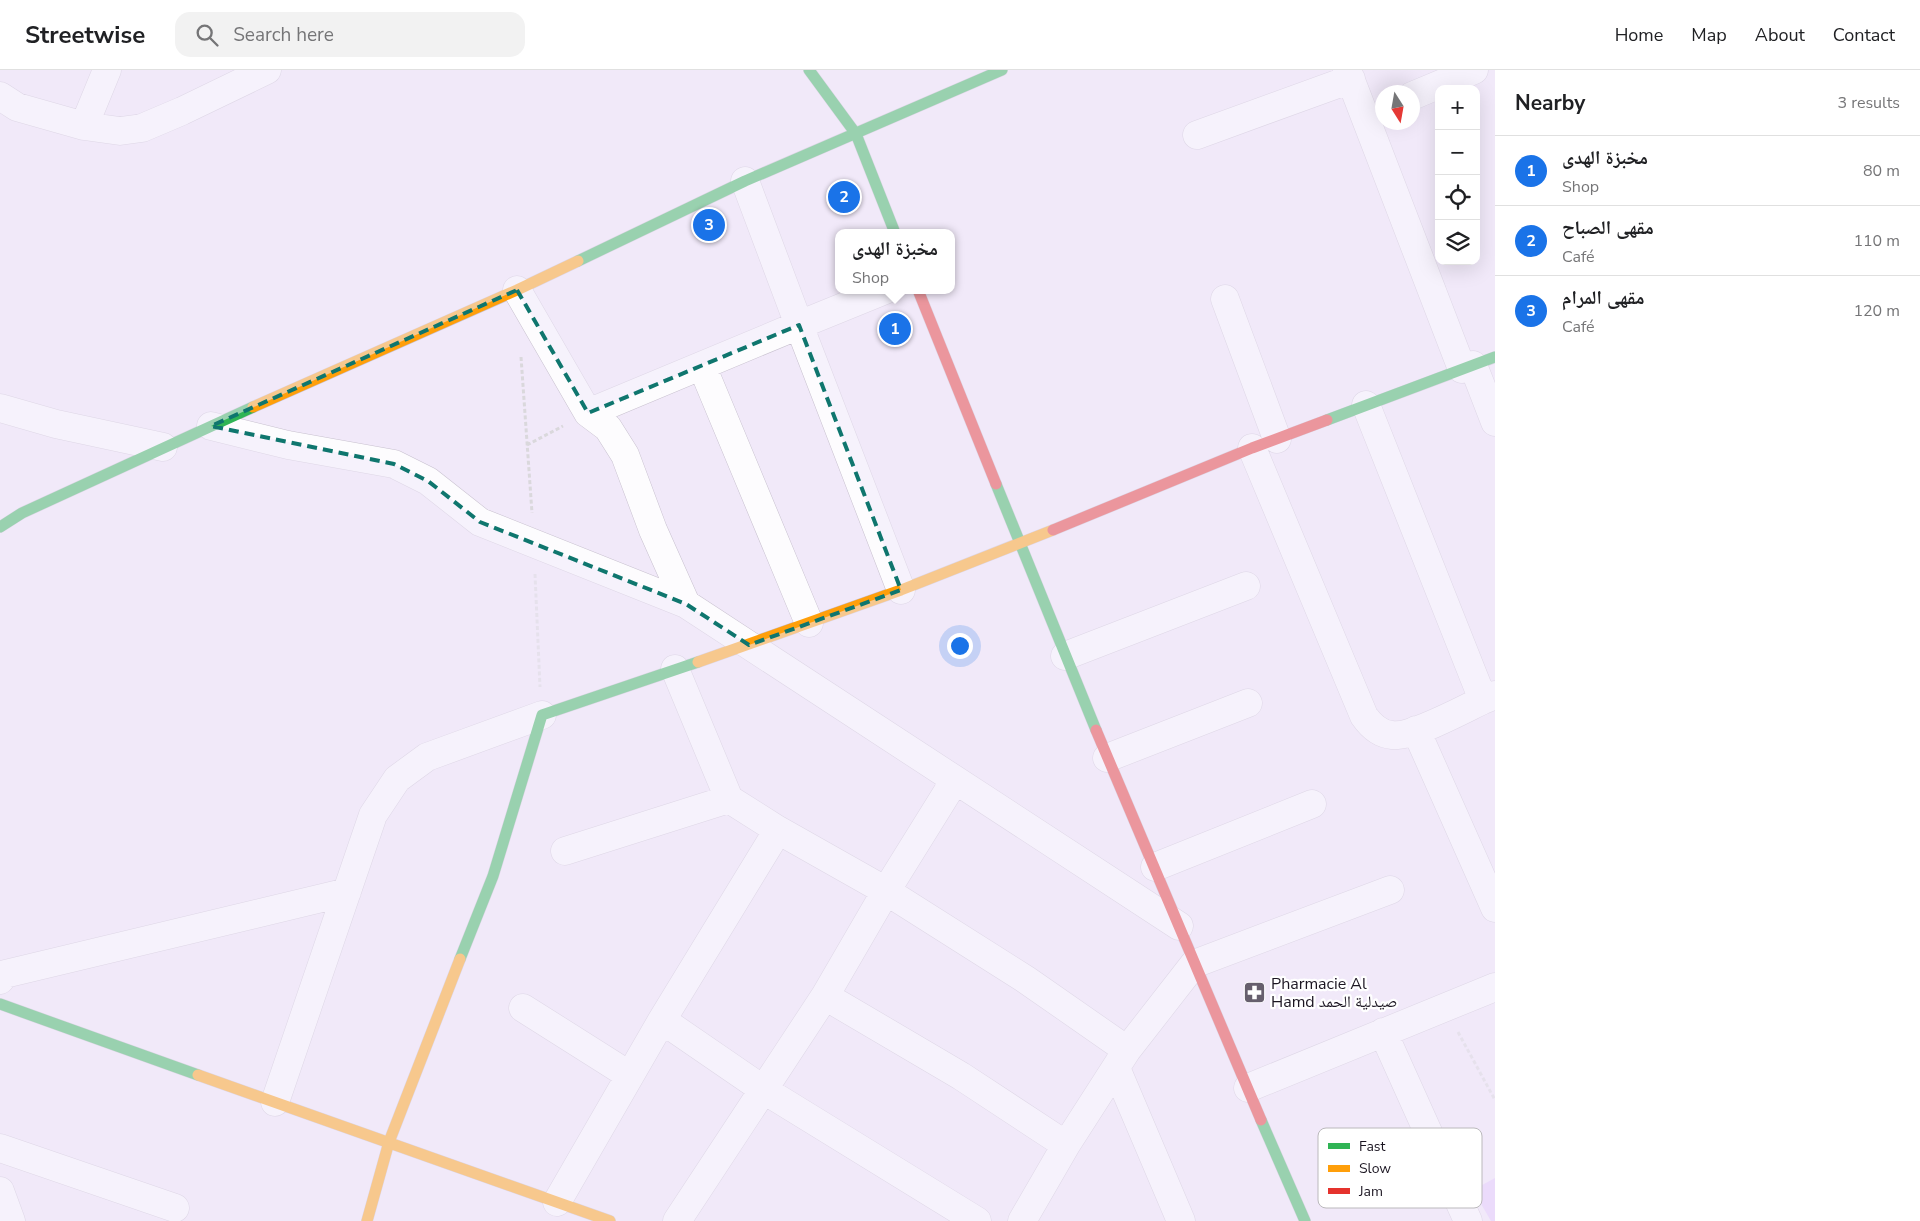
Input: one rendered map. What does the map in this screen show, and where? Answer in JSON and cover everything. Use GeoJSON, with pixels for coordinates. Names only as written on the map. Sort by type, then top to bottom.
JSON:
{"type":"FeatureCollection","features":[{"type":"Feature","properties":{"kind":"street"},"geometry":{"type":"LineString","coordinates":[[84,126],[107,70]]}},
{"type":"Feature","properties":{"kind":"street"},"geometry":{"type":"LineString","coordinates":[[0,96],[17,107],[84,126],[120,131],[142,128],[268,70]]}},
{"type":"Feature","properties":{"kind":"street"},"geometry":{"type":"LineString","coordinates":[[809,70],[856,134],[893,229]]}},
{"type":"Feature","properties":{"kind":"street"},"geometry":{"type":"LineString","coordinates":[[0,527],[22,513],[163,447],[517,290],[745,181],[1002,70]]}},
{"type":"Feature","properties":{"kind":"street"},"geometry":{"type":"LineString","coordinates":[[1420,93],[1470,71]]}},
{"type":"Feature","properties":{"kind":"street"},"geometry":{"type":"LineString","coordinates":[[1197,135],[1349,75],[1374,112],[1477,364],[1495,422]]}},
{"type":"Feature","properties":{"kind":"street"},"geometry":{"type":"LineString","coordinates":[[745,181],[902,590]]}},
{"type":"Feature","properties":{"kind":"street"},"geometry":{"type":"LineString","coordinates":[[517,290],[588,413],[608,428],[625,455],[653,530],[686,604]]}},
{"type":"Feature","properties":{"kind":"street"},"geometry":{"type":"LineString","coordinates":[[588,413],[875,294]]}},
{"type":"Feature","properties":{"kind":"street"},"geometry":{"type":"LineString","coordinates":[[920,294],[1107,758],[1155,866],[1194,964],[1305,1221]]}},
{"type":"Feature","properties":{"kind":"street"},"geometry":{"type":"LineString","coordinates":[[1225,299],[1265,443],[1364,716],[1381,733],[1394,736],[1416,730],[1489,697],[1366,405]]}},
{"type":"Feature","properties":{"kind":"street"},"geometry":{"type":"LineString","coordinates":[[275,1102],[373,815],[397,779],[427,757],[902,590],[1020,544],[1265,443],[1477,364]]}},
{"type":"Feature","properties":{"kind":"street"},"geometry":{"type":"LineString","coordinates":[[702,366],[809,623]]}},
{"type":"Feature","properties":{"kind":"street"},"geometry":{"type":"LineString","coordinates":[[0,408],[56,424],[163,447]]}},
{"type":"Feature","properties":{"kind":"street"},"geometry":{"type":"LineString","coordinates":[[211,426],[288,445],[394,464],[428,481],[480,522],[686,604],[1179,926]]}},
{"type":"Feature","properties":{"kind":"street"},"geometry":{"type":"LineString","coordinates":[[1065,656],[1246,586]]}},
{"type":"Feature","properties":{"kind":"street"},"geometry":{"type":"LineString","coordinates":[[675,670],[729,799],[778,830],[886,891],[1025,979],[1122,1059],[1181,1221]]}},
{"type":"Feature","properties":{"kind":"street"},"geometry":{"type":"LineString","coordinates":[[1107,758],[1248,703]]}},
{"type":"Feature","properties":{"kind":"street"},"geometry":{"type":"LineString","coordinates":[[367,1221],[388,1142],[493,876],[542,715]]}},
{"type":"Feature","properties":{"kind":"street"},"geometry":{"type":"LineString","coordinates":[[1416,730],[1495,908]]}},
{"type":"Feature","properties":{"kind":"street"},"geometry":{"type":"LineString","coordinates":[[677,1221],[825,996],[886,891],[955,780]]}},
{"type":"Feature","properties":{"kind":"street"},"geometry":{"type":"LineString","coordinates":[[564,851],[729,799]]}},
{"type":"Feature","properties":{"kind":"street"},"geometry":{"type":"LineString","coordinates":[[1155,866],[1312,804]]}},
{"type":"Feature","properties":{"kind":"street"},"geometry":{"type":"LineString","coordinates":[[557,1202],[629,1075],[778,830]]}},
{"type":"Feature","properties":{"kind":"street"},"geometry":{"type":"LineString","coordinates":[[1029,1217],[1066,1145],[1122,1059],[1194,964],[1390,890]]}},
{"type":"Feature","properties":{"kind":"street"},"geometry":{"type":"LineString","coordinates":[[0,980],[5,974],[347,892]]}},
{"type":"Feature","properties":{"kind":"street"},"geometry":{"type":"LineString","coordinates":[[1248,1088],[1495,987]]}},
{"type":"Feature","properties":{"kind":"street"},"geometry":{"type":"LineString","coordinates":[[825,996],[961,1076],[1066,1145]]}},
{"type":"Feature","properties":{"kind":"street"},"geometry":{"type":"LineString","coordinates":[[0,1004],[610,1221]]}},
{"type":"Feature","properties":{"kind":"street"},"geometry":{"type":"LineString","coordinates":[[523,1008],[629,1075]]}},
{"type":"Feature","properties":{"kind":"street"},"geometry":{"type":"LineString","coordinates":[[662,1020],[764,1090],[977,1221]]}},
{"type":"Feature","properties":{"kind":"street"},"geometry":{"type":"LineString","coordinates":[[1383,1032],[1426,1128]]}},
{"type":"Feature","properties":{"kind":"street"},"geometry":{"type":"LineString","coordinates":[[0,1148],[175,1208]]}},
{"type":"Feature","properties":{"kind":"street"},"geometry":{"type":"LineString","coordinates":[[0,1191],[11,1221]]}},
{"type":"Feature","properties":{"kind":"street"},"geometry":{"type":"LineString","coordinates":[[1462,1208],[1468,1221]]}},
{"type":"Feature","properties":{"kind":"path"},"geometry":{"type":"LineString","coordinates":[[521,348],[534,543],[542,715]]}},
{"type":"Feature","properties":{"kind":"path"},"geometry":{"type":"LineString","coordinates":[[527,445],[588,413]]}},
{"type":"Feature","properties":{"kind":"path"},"geometry":{"type":"LineString","coordinates":[[1444,1008],[1495,1100]]}},
{"type":"Feature","properties":{"kind":"highlighted area"},"geometry":{"type":"Polygon","coordinates":[[[517,290],[588,413],[799,325],[901,590],[749,645],[686,604],[480,522],[428,481],[394,464],[211,426],[517,290]]]}},
{"type":"Feature","properties":{"kind":"shaded area"},"geometry":{"type":"Polygon","coordinates":[[[1495,1178],[1495,1221],[1491,1221],[1482,1206],[1482,1185],[1495,1178]]]}},
{"type":"Feature","properties":{"kind":"traffic: fast"},"geometry":{"type":"LineString","coordinates":[[809,70],[856,134],[893,229]]}},
{"type":"Feature","properties":{"kind":"traffic: fast"},"geometry":{"type":"LineString","coordinates":[[578,261],[745,181],[1002,70]]}},
{"type":"Feature","properties":{"kind":"traffic: fast"},"geometry":{"type":"LineString","coordinates":[[1327,420],[1495,357]]}},
{"type":"Feature","properties":{"kind":"traffic: fast"},"geometry":{"type":"LineString","coordinates":[[0,527],[22,513],[253,407]]}},
{"type":"Feature","properties":{"kind":"traffic: fast"},"geometry":{"type":"LineString","coordinates":[[996,484],[1096,730]]}},
{"type":"Feature","properties":{"kind":"traffic: fast"},"geometry":{"type":"LineString","coordinates":[[460,959],[493,876],[542,715],[698,662]]}},
{"type":"Feature","properties":{"kind":"traffic: fast"},"geometry":{"type":"LineString","coordinates":[[0,1004],[198,1075]]}},
{"type":"Feature","properties":{"kind":"traffic: fast"},"geometry":{"type":"LineString","coordinates":[[1261,1120],[1305,1221]]}},
{"type":"Feature","properties":{"kind":"traffic: slow"},"geometry":{"type":"LineString","coordinates":[[253,407],[578,261]]}},
{"type":"Feature","properties":{"kind":"traffic: slow"},"geometry":{"type":"LineString","coordinates":[[698,662],[901,590],[1053,530]]}},
{"type":"Feature","properties":{"kind":"traffic: slow"},"geometry":{"type":"LineString","coordinates":[[367,1221],[389,1142],[460,959]]}},
{"type":"Feature","properties":{"kind":"traffic: slow"},"geometry":{"type":"LineString","coordinates":[[198,1075],[610,1221]]}},
{"type":"Feature","properties":{"kind":"traffic: jam"},"geometry":{"type":"LineString","coordinates":[[920,294],[996,484]]}},
{"type":"Feature","properties":{"kind":"traffic: jam"},"geometry":{"type":"LineString","coordinates":[[1053,530],[1252,448],[1327,420]]}},
{"type":"Feature","properties":{"kind":"traffic: jam"},"geometry":{"type":"LineString","coordinates":[[1096,730],[1261,1120]]}},
{"type":"Feature","properties":{"kind":"place","name":"مقهى الصباح"},"geometry":{"type":"Point","coordinates":[844,197]}},
{"type":"Feature","properties":{"kind":"place","name":"مقهى المرام"},"geometry":{"type":"Point","coordinates":[709,225]}},
{"type":"Feature","properties":{"kind":"place","name":"مخبزة الهدى"},"geometry":{"type":"Point","coordinates":[895,329]}},
{"type":"Feature","properties":{"kind":"place","name":"Pharmacie Al Hamd صيدلية الحمد"},"geometry":{"type":"Point","coordinates":[1255,993]}}]}
